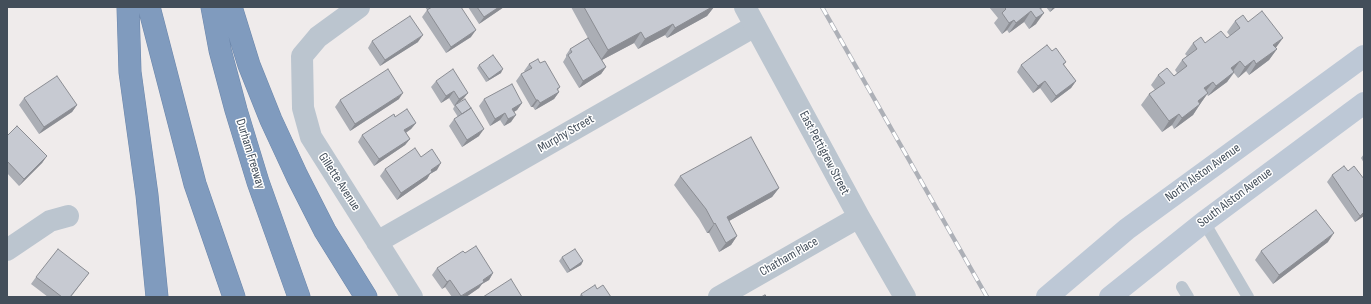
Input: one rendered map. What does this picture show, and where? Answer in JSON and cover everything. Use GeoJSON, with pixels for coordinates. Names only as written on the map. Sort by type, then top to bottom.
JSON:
{"type":"FeatureCollection","features":[{"type":"Feature","properties":{"kind":"highway"},"geometry":{"type":"LineString","coordinates":[[128,7],[130,72],[147,195],[157,297]]}},
{"type":"Feature","properties":{"kind":"highway"},"geometry":{"type":"LineString","coordinates":[[149,7],[195,184],[234,297]]}},
{"type":"Feature","properties":{"kind":"highway","name":"Durham Freeway"},"geometry":{"type":"LineString","coordinates":[[212,7],[220,50],[236,110],[258,182],[299,297]]}},
{"type":"Feature","properties":{"kind":"highway"},"geometry":{"type":"LineString","coordinates":[[232,7],[249,65],[290,162],[325,231],[366,297]]}},
{"type":"Feature","properties":{"kind":"main road","name":"North Alston Avenue"},"geometry":{"type":"LineString","coordinates":[[1047,297],[1127,229],[1364,56]]}},
{"type":"Feature","properties":{"kind":"main road","name":"South Alston Avenue"},"geometry":{"type":"LineString","coordinates":[[1110,297],[1204,222],[1364,103]]}},
{"type":"Feature","properties":{"kind":"street","name":"Gillette Avenue"},"geometry":{"type":"LineString","coordinates":[[359,7],[318,37],[302,56],[303,108],[311,137],[412,297]]}},
{"type":"Feature","properties":{"kind":"street","name":"East Pettigrew Street"},"geometry":{"type":"LineString","coordinates":[[745,7],[858,217],[905,297]]}},
{"type":"Feature","properties":{"kind":"street","name":"Murphy Street"},"geometry":{"type":"LineString","coordinates":[[377,242],[755,26]]}},
{"type":"Feature","properties":{"kind":"street"},"geometry":{"type":"LineString","coordinates":[[7,250],[50,221],[68,216]]}},
{"type":"Feature","properties":{"kind":"street","name":"Chatham Place"},"geometry":{"type":"LineString","coordinates":[[719,297],[858,217]]}},
{"type":"Feature","properties":{"kind":"lane"},"geometry":{"type":"LineString","coordinates":[[1204,222],[1248,297]]}},
{"type":"Feature","properties":{"kind":"building"},"geometry":{"type":"Polygon","coordinates":[[[432,7],[461,7],[476,30],[451,47],[427,10],[432,7]]]}},
{"type":"Feature","properties":{"kind":"building"},"geometry":{"type":"Polygon","coordinates":[[[477,7],[499,7],[484,17],[477,7]]]}},
{"type":"Feature","properties":{"kind":"building"},"geometry":{"type":"Polygon","coordinates":[[[584,7],[712,7],[675,28],[673,24],[645,39],[641,32],[608,50],[584,7]]]}},
{"type":"Feature","properties":{"kind":"building"},"geometry":{"type":"Polygon","coordinates":[[[1004,7],[1039,7],[1044,13],[1036,18],[1031,11],[1016,23],[1014,20],[1009,23],[1002,13],[1006,9],[1004,7]]]}},
{"type":"Feature","properties":{"kind":"building"},"geometry":{"type":"Polygon","coordinates":[[[1262,11],[1283,38],[1273,45],[1277,49],[1256,64],[1254,60],[1245,67],[1240,61],[1231,68],[1234,72],[1216,86],[1213,82],[1204,88],[1208,93],[1198,101],[1200,104],[1182,118],[1179,114],[1169,121],[1149,94],[1165,83],[1158,75],[1167,68],[1174,76],[1187,66],[1182,60],[1197,49],[1193,43],[1201,37],[1205,43],[1221,31],[1227,38],[1240,28],[1235,21],[1243,15],[1248,22],[1262,11]]]}},
{"type":"Feature","properties":{"kind":"building"},"geometry":{"type":"Polygon","coordinates":[[[410,16],[423,35],[385,60],[372,41],[410,16]]]}},
{"type":"Feature","properties":{"kind":"building"},"geometry":{"type":"Polygon","coordinates":[[[588,38],[606,67],[583,81],[568,55],[572,52],[570,49],[588,38]]]}},
{"type":"Feature","properties":{"kind":"building"},"geometry":{"type":"Polygon","coordinates":[[[1047,45],[1052,51],[1056,48],[1066,62],[1063,64],[1076,81],[1056,96],[1045,81],[1038,86],[1021,65],[1047,45]]]}},
{"type":"Feature","properties":{"kind":"building"},"geometry":{"type":"Polygon","coordinates":[[[493,55],[503,69],[489,79],[479,65],[493,55]]]}},
{"type":"Feature","properties":{"kind":"building"},"geometry":{"type":"Polygon","coordinates":[[[538,59],[540,63],[545,61],[560,87],[557,89],[559,92],[540,103],[536,100],[521,74],[532,68],[529,64],[538,59]]]}},
{"type":"Feature","properties":{"kind":"building"},"geometry":{"type":"Polygon","coordinates":[[[388,69],[403,93],[355,124],[340,100],[388,69]]]}},
{"type":"Feature","properties":{"kind":"building"},"geometry":{"type":"Polygon","coordinates":[[[453,69],[468,93],[459,99],[454,91],[446,96],[436,81],[453,69]]]}},
{"type":"Feature","properties":{"kind":"building"},"geometry":{"type":"Polygon","coordinates":[[[57,76],[77,105],[44,127],[24,98],[57,76]]]}},
{"type":"Feature","properties":{"kind":"building"},"geometry":{"type":"Polygon","coordinates":[[[512,84],[522,103],[512,109],[516,115],[508,119],[505,113],[495,119],[484,99],[512,84]]]}},
{"type":"Feature","properties":{"kind":"building"},"geometry":{"type":"Polygon","coordinates":[[[465,99],[471,108],[462,114],[455,105],[465,99]]]}},
{"type":"Feature","properties":{"kind":"building"},"geometry":{"type":"Polygon","coordinates":[[[471,108],[484,129],[467,140],[454,119],[471,108]]]}},
{"type":"Feature","properties":{"kind":"building"},"geometry":{"type":"Polygon","coordinates":[[[407,109],[416,123],[404,130],[410,139],[379,159],[362,135],[394,114],[395,117],[407,109]]]}},
{"type":"Feature","properties":{"kind":"building"},"geometry":{"type":"Polygon","coordinates":[[[17,126],[47,156],[24,179],[7,161],[7,136],[17,126]]]}},
{"type":"Feature","properties":{"kind":"building"},"geometry":{"type":"Polygon","coordinates":[[[751,137],[779,188],[727,217],[737,236],[726,243],[706,209],[680,176],[751,137]]]}},
{"type":"Feature","properties":{"kind":"building"},"geometry":{"type":"Polygon","coordinates":[[[415,148],[421,157],[432,149],[441,163],[431,170],[432,172],[401,193],[385,169],[415,148]]]}},
{"type":"Feature","properties":{"kind":"building"},"geometry":{"type":"Polygon","coordinates":[[[1344,166],[1348,171],[1354,166],[1364,179],[1364,212],[1360,216],[1332,175],[1344,166]]]}},
{"type":"Feature","properties":{"kind":"building"},"geometry":{"type":"Polygon","coordinates":[[[1316,210],[1334,233],[1279,275],[1261,251],[1316,210]]]}},
{"type":"Feature","properties":{"kind":"building"},"geometry":{"type":"Polygon","coordinates":[[[476,246],[493,273],[483,280],[484,282],[461,296],[450,280],[447,282],[437,268],[463,251],[465,253],[476,246]]]}},
{"type":"Feature","properties":{"kind":"building"},"geometry":{"type":"Polygon","coordinates":[[[58,249],[89,273],[70,297],[62,297],[36,277],[58,249]]]}},
{"type":"Feature","properties":{"kind":"building"},"geometry":{"type":"Polygon","coordinates":[[[575,249],[583,261],[570,270],[562,257],[575,249]]]}},
{"type":"Feature","properties":{"kind":"building"},"geometry":{"type":"Polygon","coordinates":[[[511,279],[522,297],[483,297],[511,279]]]}},
{"type":"Feature","properties":{"kind":"building"},"geometry":{"type":"Polygon","coordinates":[[[595,285],[597,289],[603,285],[611,297],[583,297],[581,294],[595,285]]]}},
{"type":"Feature","properties":{"kind":"railway"},"geometry":{"type":"LineString","coordinates":[[822,7],[987,297]]}}]}
